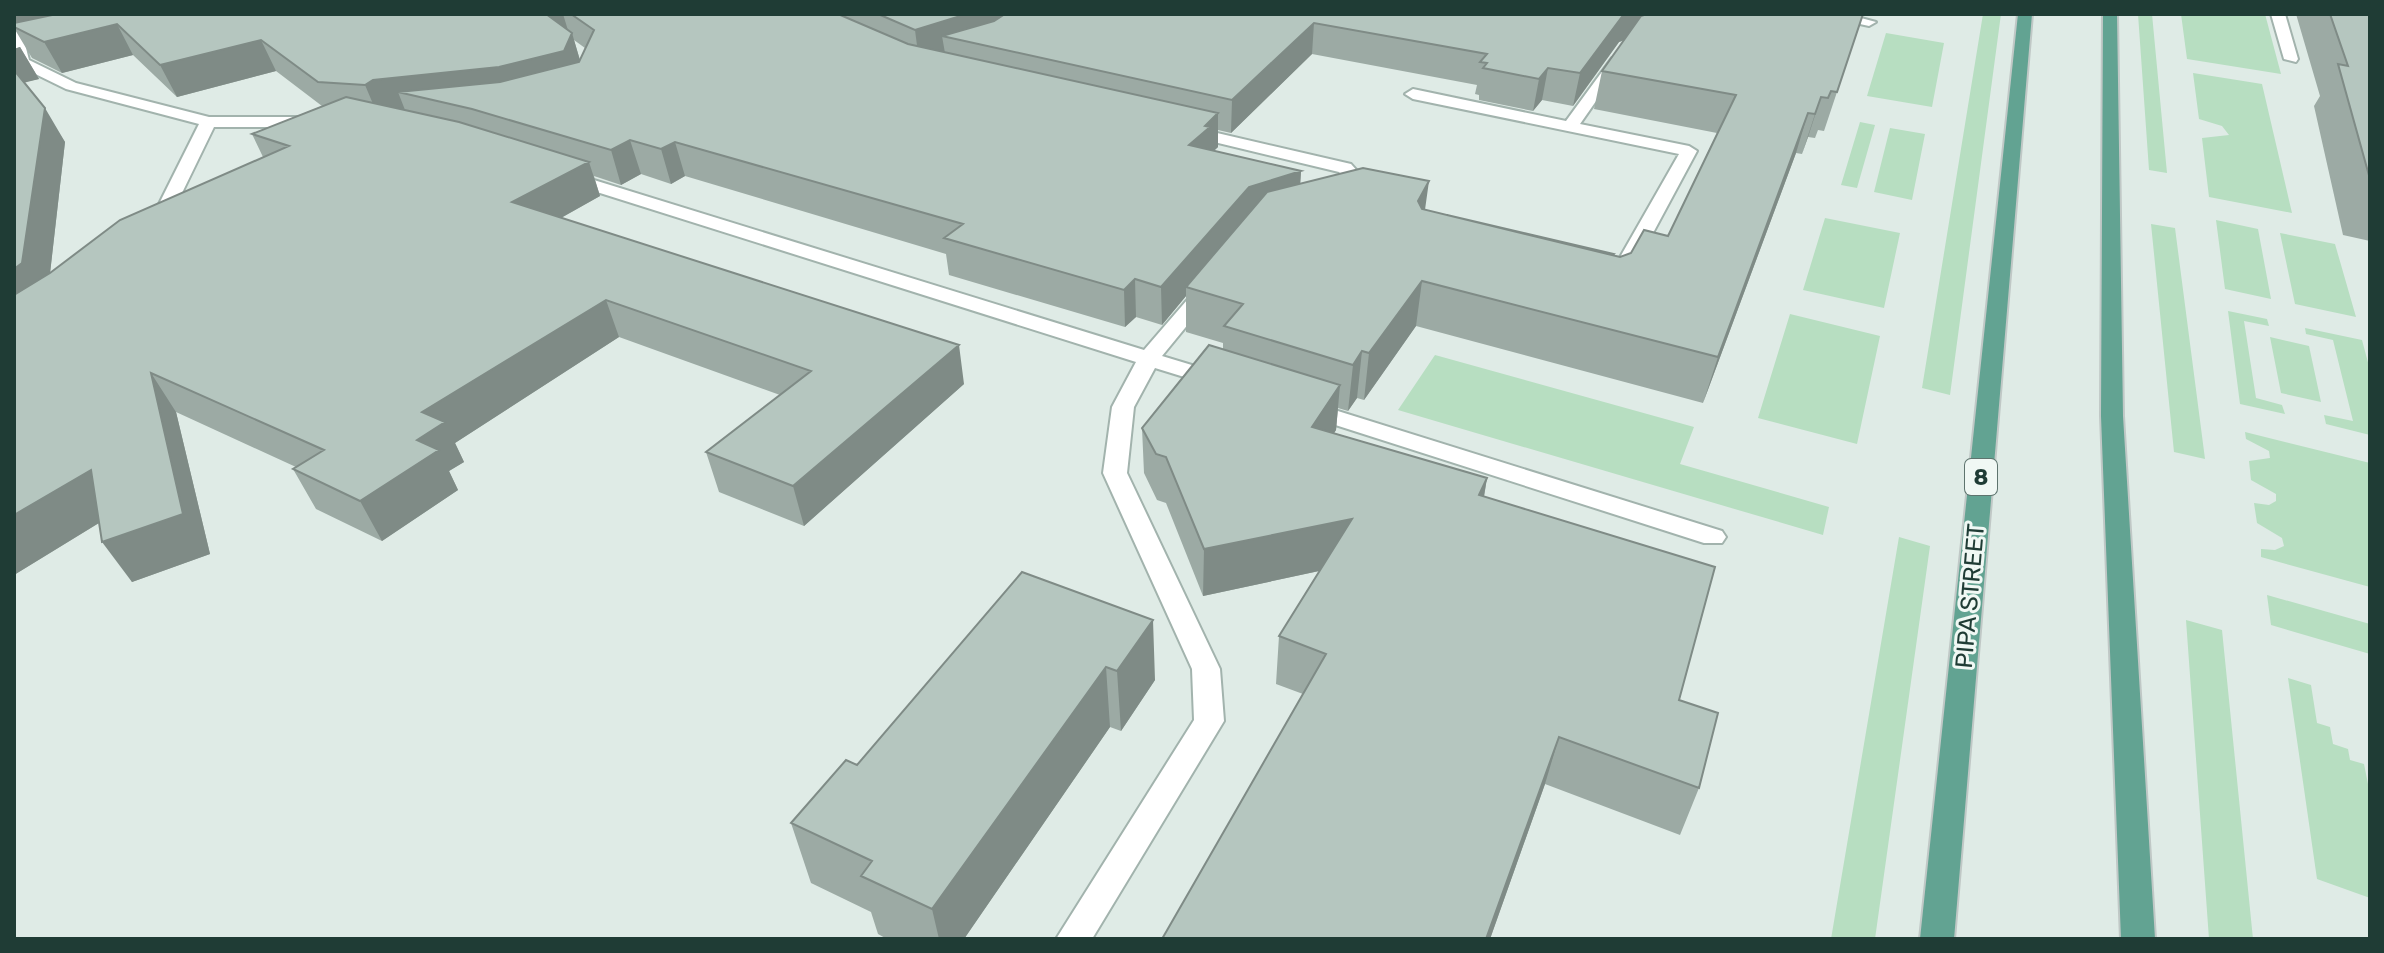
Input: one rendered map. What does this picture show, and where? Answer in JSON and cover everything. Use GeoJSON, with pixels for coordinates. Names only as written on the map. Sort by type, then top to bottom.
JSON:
{"type":"FeatureCollection","features":[{"type":"Feature","properties":{"kind":"main road","name":"PIPA STREET"},"geometry":{"type":"LineString","coordinates":[[1937,939],[2025,14]]}},
{"type":"Feature","properties":{"kind":"main road"},"geometry":{"type":"LineString","coordinates":[[2110,14],[2112,416],[2138,939]]}},
{"type":"Feature","properties":{"kind":"street"},"geometry":{"type":"LineString","coordinates":[[1821,14],[1869,22]]}},
{"type":"Feature","properties":{"kind":"street"},"geometry":{"type":"LineString","coordinates":[[2278,14],[2291,59]]}},
{"type":"Feature","properties":{"kind":"street"},"geometry":{"type":"LineString","coordinates":[[14,28],[22,55],[71,86],[209,122],[330,122]]}},
{"type":"Feature","properties":{"kind":"street"},"geometry":{"type":"LineString","coordinates":[[1571,125],[1626,47]]}},
{"type":"Feature","properties":{"kind":"street"},"geometry":{"type":"LineString","coordinates":[[1413,94],[1689,151],[1617,279]]}},
{"type":"Feature","properties":{"kind":"street"},"geometry":{"type":"LineString","coordinates":[[141,241],[159,223],[194,141],[209,122]]}},
{"type":"Feature","properties":{"kind":"street"},"geometry":{"type":"LineString","coordinates":[[1177,129],[1345,168],[1377,196],[1341,203]]}},
{"type":"Feature","properties":{"kind":"street"},"geometry":{"type":"LineString","coordinates":[[554,173],[1241,387]]}},
{"type":"Feature","properties":{"kind":"street"},"geometry":{"type":"LineString","coordinates":[[1073,939],[1209,721],[1206,669],[1115,473],[1123,407],[1149,358],[1218,276]]}},
{"type":"Feature","properties":{"kind":"street"},"geometry":{"type":"LineString","coordinates":[[1286,402],[1713,537]]}},
{"type":"Feature","properties":{"kind":"green space"},"geometry":{"type":"Polygon","coordinates":[[[1983,14],[2001,14],[1950,395],[1922,388],[1983,14]]]}},
{"type":"Feature","properties":{"kind":"green space"},"geometry":{"type":"Polygon","coordinates":[[[2138,14],[2152,14],[2167,173],[2149,170],[2138,14]]]}},
{"type":"Feature","properties":{"kind":"green space"},"geometry":{"type":"Polygon","coordinates":[[[2181,14],[2265,14],[2281,74],[2187,59],[2181,14]]]}},
{"type":"Feature","properties":{"kind":"green space"},"geometry":{"type":"Polygon","coordinates":[[[1886,33],[1944,43],[1932,107],[1867,96],[1886,33]]]}},
{"type":"Feature","properties":{"kind":"green space"},"geometry":{"type":"Polygon","coordinates":[[[2193,73],[2262,84],[2292,213],[2209,197],[2202,138],[2229,135],[2222,126],[2199,119],[2193,73]]]}},
{"type":"Feature","properties":{"kind":"green space"},"geometry":{"type":"Polygon","coordinates":[[[1860,122],[1875,125],[1857,188],[1841,185],[1860,122]]]}},
{"type":"Feature","properties":{"kind":"green space"},"geometry":{"type":"Polygon","coordinates":[[[1890,128],[1925,134],[1912,200],[1874,192],[1890,128]]]}},
{"type":"Feature","properties":{"kind":"green space"},"geometry":{"type":"Polygon","coordinates":[[[1825,218],[1900,233],[1884,308],[1803,290],[1825,218]]]}},
{"type":"Feature","properties":{"kind":"green space"},"geometry":{"type":"Polygon","coordinates":[[[2216,220],[2258,229],[2271,299],[2225,289],[2216,220]]]}},
{"type":"Feature","properties":{"kind":"green space"},"geometry":{"type":"Polygon","coordinates":[[[2151,224],[2175,228],[2205,459],[2174,452],[2151,224]]]}},
{"type":"Feature","properties":{"kind":"green space"},"geometry":{"type":"Polygon","coordinates":[[[2280,233],[2335,244],[2356,317],[2295,304],[2280,233]]]}},
{"type":"Feature","properties":{"kind":"green space"},"geometry":{"type":"Polygon","coordinates":[[[2228,311],[2267,319],[2269,326],[2244,321],[2256,398],[2282,405],[2285,414],[2240,404],[2228,311]]]}},
{"type":"Feature","properties":{"kind":"green space"},"geometry":{"type":"Polygon","coordinates":[[[1790,314],[1880,336],[1857,444],[1758,418],[1790,314]]]}},
{"type":"Feature","properties":{"kind":"green space"},"geometry":{"type":"Polygon","coordinates":[[[2305,328],[2362,340],[2370,370],[2370,435],[2326,424],[2324,415],[2353,421],[2333,340],[2306,334],[2305,328]]]}},
{"type":"Feature","properties":{"kind":"green space"},"geometry":{"type":"Polygon","coordinates":[[[2270,337],[2309,346],[2321,402],[2281,393],[2270,337]]]}},
{"type":"Feature","properties":{"kind":"green space"},"geometry":{"type":"Polygon","coordinates":[[[1435,355],[1694,427],[1680,464],[1829,507],[1823,535],[1398,410],[1435,355]]]}},
{"type":"Feature","properties":{"kind":"green space"},"geometry":{"type":"Polygon","coordinates":[[[2245,432],[2370,463],[2370,587],[2261,557],[2261,549],[2275,550],[2284,546],[2282,538],[2257,523],[2254,503],[2269,505],[2276,501],[2276,494],[2251,480],[2249,461],[2270,458],[2269,451],[2246,439],[2245,432]]]}},
{"type":"Feature","properties":{"kind":"green space"},"geometry":{"type":"Polygon","coordinates":[[[1899,537],[1930,546],[1875,939],[1831,939],[1899,537]]]}},
{"type":"Feature","properties":{"kind":"green space"},"geometry":{"type":"Polygon","coordinates":[[[2267,595],[2370,624],[2370,654],[2271,625],[2267,595]]]}},
{"type":"Feature","properties":{"kind":"green space"},"geometry":{"type":"Polygon","coordinates":[[[2186,620],[2222,630],[2253,939],[2209,939],[2186,620]]]}},
{"type":"Feature","properties":{"kind":"green space"},"geometry":{"type":"Polygon","coordinates":[[[2288,678],[2311,685],[2317,723],[2330,727],[2333,744],[2348,749],[2350,760],[2364,764],[2370,794],[2370,898],[2317,879],[2288,678]]]}},
{"type":"Feature","properties":{"kind":"building"},"geometry":{"type":"Polygon","coordinates":[[[57,14],[546,14],[572,33],[564,51],[499,67],[373,80],[365,85],[318,82],[261,40],[160,65],[117,24],[44,42],[14,27],[14,23],[57,14]]]}},
{"type":"Feature","properties":{"kind":"building"},"geometry":{"type":"Polygon","coordinates":[[[571,14],[838,14],[908,44],[1218,113],[1205,126],[1210,127],[1189,145],[1301,171],[1249,187],[1161,287],[1135,279],[1124,290],[944,238],[963,224],[675,142],[661,149],[630,140],[611,150],[472,109],[398,92],[500,82],[579,62],[594,30],[571,14]]]}},
{"type":"Feature","properties":{"kind":"building"},"geometry":{"type":"Polygon","coordinates":[[[878,14],[967,14],[915,30],[878,14]]]}},
{"type":"Feature","properties":{"kind":"building"},"geometry":{"type":"Polygon","coordinates":[[[1005,14],[1624,14],[1580,73],[1548,68],[1539,79],[1483,68],[1487,63],[1480,62],[1487,54],[1314,23],[1232,100],[942,36],[994,21],[1005,14]]]}},
{"type":"Feature","properties":{"kind":"building"},"geometry":{"type":"Polygon","coordinates":[[[1863,14],[1837,92],[1831,91],[1828,98],[1821,97],[1815,114],[1808,113],[1718,357],[1422,281],[1369,353],[1362,351],[1353,365],[1224,326],[1243,304],[1186,287],[1267,192],[1363,168],[1429,181],[1418,201],[1422,209],[1620,257],[1631,253],[1644,230],[1668,236],[1736,95],[1602,71],[1641,16],[1863,14]]]}},
{"type":"Feature","properties":{"kind":"building"},"geometry":{"type":"Polygon","coordinates":[[[2330,14],[2370,14],[2370,179],[2338,64],[2348,66],[2330,14]]]}},
{"type":"Feature","properties":{"kind":"building"},"geometry":{"type":"Polygon","coordinates":[[[14,70],[45,108],[22,263],[14,269],[14,70]]]}},
{"type":"Feature","properties":{"kind":"building"},"geometry":{"type":"Polygon","coordinates":[[[346,97],[459,122],[589,162],[512,202],[959,345],[793,486],[706,452],[811,371],[606,300],[422,412],[445,422],[417,440],[439,450],[360,501],[293,469],[324,450],[151,373],[183,514],[102,542],[91,470],[14,515],[14,295],[50,273],[120,220],[289,146],[252,134],[346,97]]]}},
{"type":"Feature","properties":{"kind":"building"},"geometry":{"type":"Polygon","coordinates":[[[1447,215],[1614,254],[1613,255],[1447,215]]]}},
{"type":"Feature","properties":{"kind":"building"},"geometry":{"type":"Polygon","coordinates":[[[1209,345],[1340,385],[1312,427],[1487,478],[1479,495],[1715,567],[1679,700],[1718,713],[1699,788],[1559,737],[1486,939],[1162,939],[1326,654],[1279,636],[1352,519],[1204,549],[1166,457],[1156,454],[1142,428],[1209,345]]]}},
{"type":"Feature","properties":{"kind":"building"},"geometry":{"type":"Polygon","coordinates":[[[1022,572],[1153,620],[1117,671],[1106,667],[932,909],[861,876],[872,861],[791,823],[846,760],[857,765],[1022,572]]]}}]}
